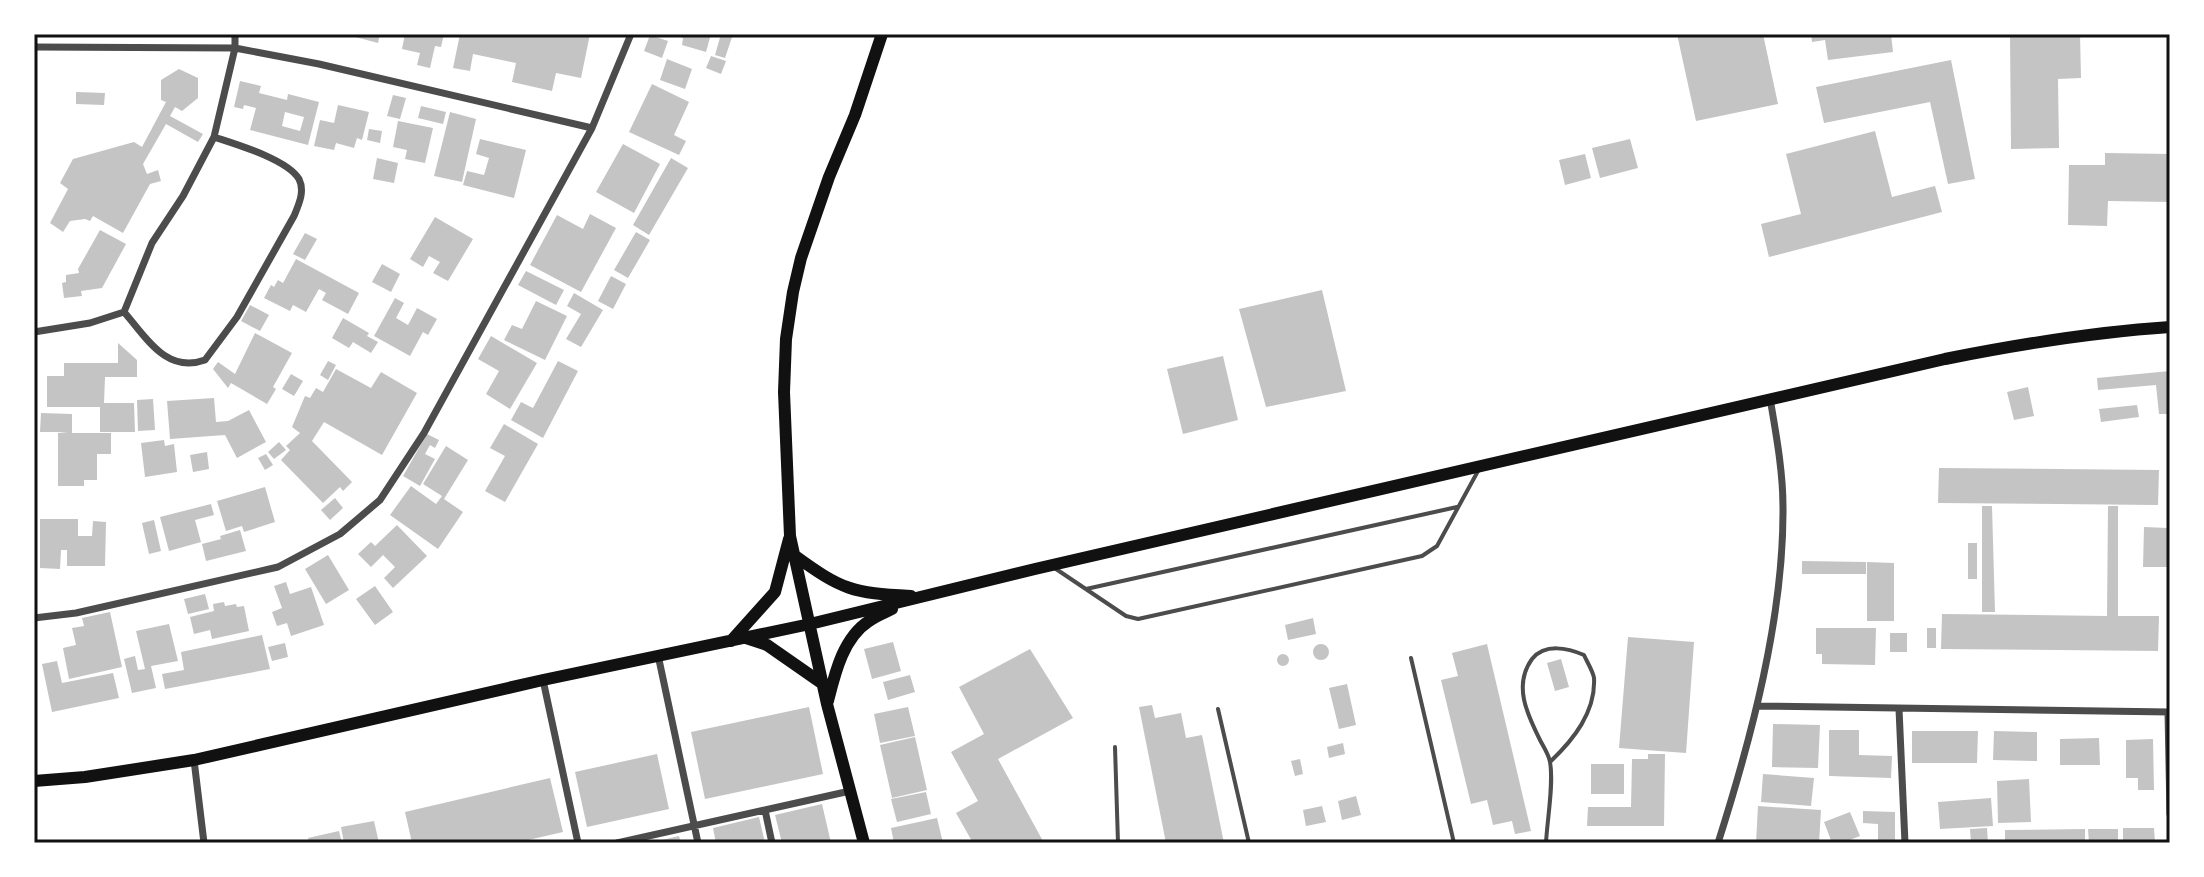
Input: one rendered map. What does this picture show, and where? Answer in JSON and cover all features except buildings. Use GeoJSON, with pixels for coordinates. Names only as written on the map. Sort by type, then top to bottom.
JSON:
{"type":"FeatureCollection","features":[{"type":"Feature","properties":{"kind":"main road"},"geometry":{"type":"LineString","coordinates":[[864,843],[827,704],[790,536],[784,392],[786,339],[801,258],[882,34]]}},
{"type":"Feature","properties":{"kind":"main road"},"geometry":{"type":"LineString","coordinates":[[34,781],[85,777],[194,760],[543,680],[810,624],[1050,565],[1770,398],[2031,342],[2170,327]]}},
{"type":"Feature","properties":{"kind":"main road"},"geometry":{"type":"LineString","coordinates":[[731,641],[775,592],[790,536]]}},
{"type":"Feature","properties":{"kind":"main road"},"geometry":{"type":"LineString","coordinates":[[794,555],[840,586],[858,592],[926,596]]}},
{"type":"Feature","properties":{"kind":"main road"},"geometry":{"type":"LineString","coordinates":[[827,704],[836,669],[851,641],[867,622],[906,601]]}},
{"type":"Feature","properties":{"kind":"main road"},"geometry":{"type":"LineString","coordinates":[[746,638],[767,645],[823,684]]}},
{"type":"Feature","properties":{"kind":"street"},"geometry":{"type":"LineString","coordinates":[[34,332],[90,323],[124,312],[152,243],[183,196],[214,137],[235,48],[235,34]]}},
{"type":"Feature","properties":{"kind":"street"},"geometry":{"type":"LineString","coordinates":[[34,618],[76,613],[278,567],[315,549],[360,519],[380,500],[424,433],[592,128],[631,34]]}},
{"type":"Feature","properties":{"kind":"street"},"geometry":{"type":"LineString","coordinates":[[34,47],[235,48],[319,64],[592,128]]}},
{"type":"Feature","properties":{"kind":"street"},"geometry":{"type":"LineString","coordinates":[[124,312],[153,348],[167,358],[185,364],[205,360],[237,317],[294,216],[302,189],[292,172],[248,148],[214,137]]}},
{"type":"Feature","properties":{"kind":"street"},"geometry":{"type":"LineString","coordinates":[[1718,843],[1758,706],[1783,549],[1778,444],[1770,398]]}},
{"type":"Feature","properties":{"kind":"street"},"geometry":{"type":"LineString","coordinates":[[658,655],[698,843]]}},
{"type":"Feature","properties":{"kind":"street"},"geometry":{"type":"LineString","coordinates":[[543,680],[578,843]]}},
{"type":"Feature","properties":{"kind":"street"},"geometry":{"type":"LineString","coordinates":[[1758,706],[2169,712],[2170,814]]}},
{"type":"Feature","properties":{"kind":"street"},"geometry":{"type":"LineString","coordinates":[[1899,709],[1905,843]]}},
{"type":"Feature","properties":{"kind":"street"},"geometry":{"type":"LineString","coordinates":[[194,760],[204,843]]}},
{"type":"Feature","properties":{"kind":"street"},"geometry":{"type":"LineString","coordinates":[[617,843],[850,791]]}},
{"type":"Feature","properties":{"kind":"street"},"geometry":{"type":"LineString","coordinates":[[765,810],[772,843]]}},
{"type":"Feature","properties":{"kind":"lane"},"geometry":{"type":"LineString","coordinates":[[1050,565],[1126,616],[1138,619],[1422,556],[1437,546],[1481,466]]}},
{"type":"Feature","properties":{"kind":"lane"},"geometry":{"type":"LineString","coordinates":[[1086,589],[1457,507]]}},
{"type":"Feature","properties":{"kind":"lane"},"geometry":{"type":"LineString","coordinates":[[1546,843],[1551,761],[1529,719],[1521,686],[1527,667],[1537,653],[1556,648],[1570,649],[1584,655],[1594,677],[1589,709],[1573,740],[1551,761]]}},
{"type":"Feature","properties":{"kind":"lane"},"geometry":{"type":"LineString","coordinates":[[1411,658],[1454,843]]}},
{"type":"Feature","properties":{"kind":"lane"},"geometry":{"type":"LineString","coordinates":[[1218,709],[1249,843]]}},
{"type":"Feature","properties":{"kind":"lane"},"geometry":{"type":"LineString","coordinates":[[1115,747],[1118,843]]}}]}
